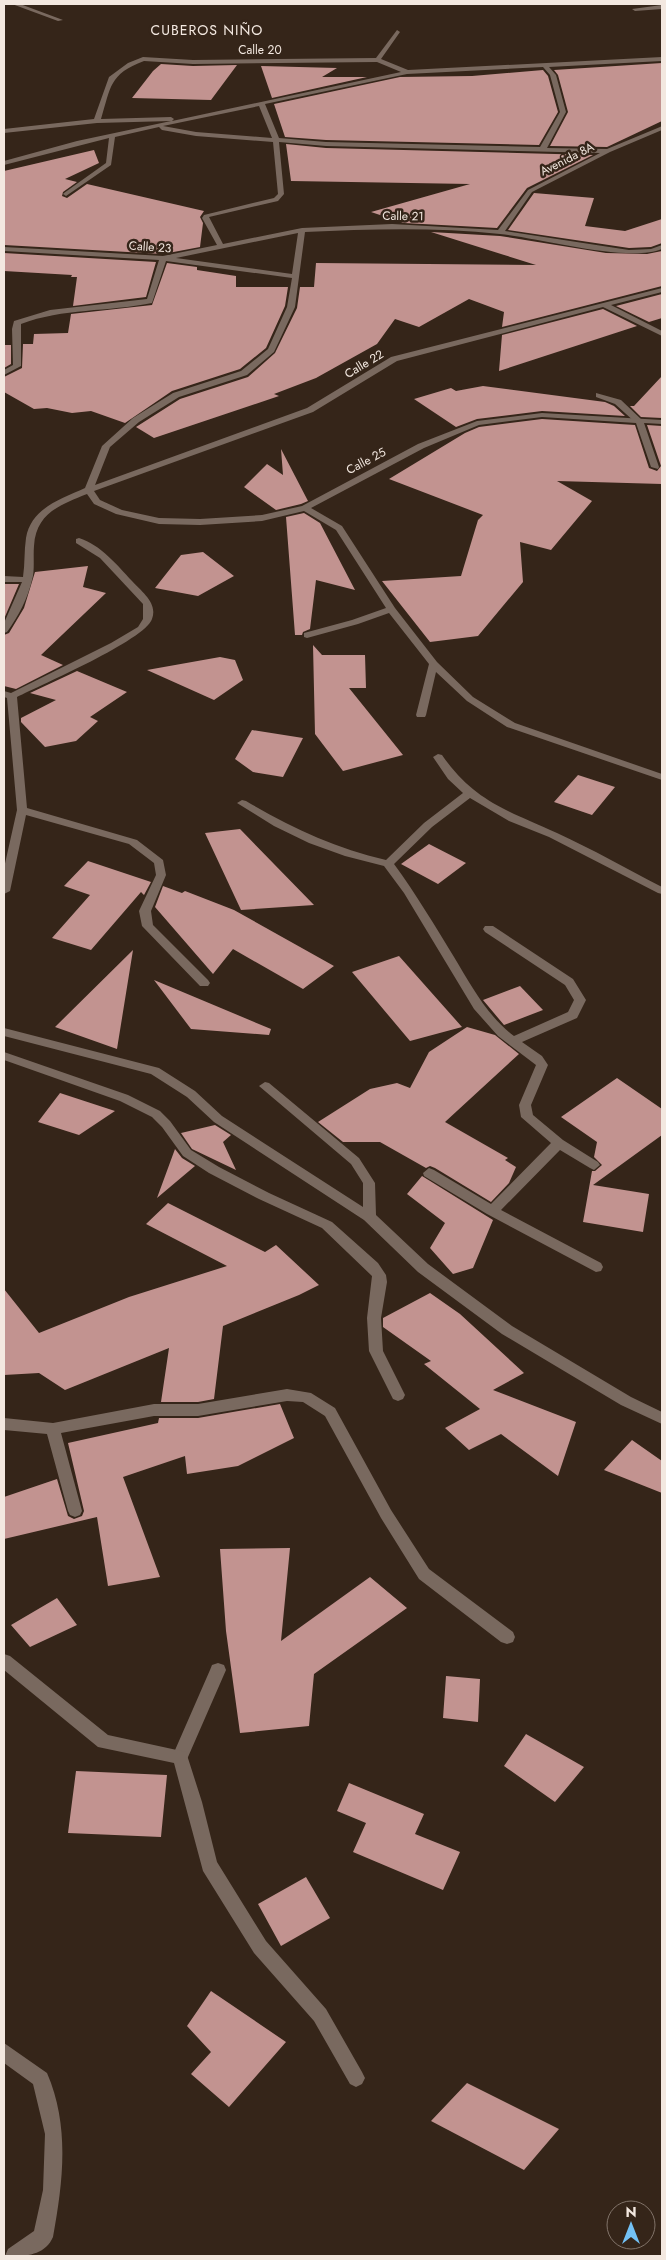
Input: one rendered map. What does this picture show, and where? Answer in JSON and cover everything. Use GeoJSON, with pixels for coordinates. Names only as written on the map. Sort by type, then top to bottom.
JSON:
{"type":"FeatureCollection","features":[{"type":"Feature","properties":{"kind":"street"},"geometry":{"type":"LineString","coordinates":[[15,4],[60,20]]}},
{"type":"Feature","properties":{"kind":"street"},"geometry":{"type":"LineString","coordinates":[[635,9],[662,7]]}},
{"type":"Feature","properties":{"kind":"street"},"geometry":{"type":"LineString","coordinates":[[397,32],[378,60],[407,72]]}},
{"type":"Feature","properties":{"kind":"street","name":"Calle 20"},"geometry":{"type":"LineString","coordinates":[[97,121],[111,78],[130,64],[143,59],[193,62],[378,60]]}},
{"type":"Feature","properties":{"kind":"street"},"geometry":{"type":"LineString","coordinates":[[4,162],[78,143],[261,102],[407,72],[662,59]]}},
{"type":"Feature","properties":{"kind":"street"},"geometry":{"type":"LineString","coordinates":[[543,148],[563,112],[553,75],[545,65]]}},
{"type":"Feature","properties":{"kind":"street"},"geometry":{"type":"LineString","coordinates":[[221,246],[205,218],[206,216],[279,198],[281,194],[276,140],[261,102]]}},
{"type":"Feature","properties":{"kind":"street"},"geometry":{"type":"LineString","coordinates":[[4,131],[97,121],[189,119]]}},
{"type":"Feature","properties":{"kind":"street"},"geometry":{"type":"LineString","coordinates":[[156,127],[196,134],[326,144],[608,150]]}},
{"type":"Feature","properties":{"kind":"street","name":"Avenida 8A"},"geometry":{"type":"LineString","coordinates":[[500,232],[530,191],[608,150],[662,128]]}},
{"type":"Feature","properties":{"kind":"street"},"geometry":{"type":"LineString","coordinates":[[66,194],[109,164],[112,136]]}},
{"type":"Feature","properties":{"kind":"street","name":"Calle 21"},"geometry":{"type":"LineString","coordinates":[[163,258],[302,230],[392,226],[500,232],[629,252],[643,252],[662,247]]}},
{"type":"Feature","properties":{"kind":"street"},"geometry":{"type":"LineString","coordinates":[[89,490],[106,446],[136,420],[176,395],[244,372],[270,350],[291,307],[302,230]]}},
{"type":"Feature","properties":{"kind":"street","name":"Calle 23"},"geometry":{"type":"LineString","coordinates":[[4,249],[163,258],[294,276]]}},
{"type":"Feature","properties":{"kind":"street"},"geometry":{"type":"LineString","coordinates":[[4,373],[17,366],[16,329],[18,323],[35,315],[98,305],[149,301],[152,298],[163,258]]}},
{"type":"Feature","properties":{"kind":"street","name":"Calle 22"},"geometry":{"type":"LineString","coordinates":[[28,580],[30,532],[38,518],[62,502],[89,490],[310,410],[394,359],[662,290]]}},
{"type":"Feature","properties":{"kind":"street"},"geometry":{"type":"LineString","coordinates":[[604,305],[662,334]]}},
{"type":"Feature","properties":{"kind":"street"},"geometry":{"type":"LineString","coordinates":[[599,395],[618,402],[639,421],[655,467]]}},
{"type":"Feature","properties":{"kind":"street","name":"Calle 25"},"geometry":{"type":"LineString","coordinates":[[89,490],[97,502],[119,512],[159,521],[200,522],[262,518],[305,508],[421,446],[477,423],[542,415],[662,422]]}},
{"type":"Feature","properties":{"kind":"street"},"geometry":{"type":"LineString","coordinates":[[305,508],[338,528],[392,609],[434,664],[470,699],[511,725],[662,777]]}},
{"type":"Feature","properties":{"kind":"street"},"geometry":{"type":"LineString","coordinates":[[4,890],[22,810],[8,695],[114,645],[141,629],[148,619],[148,603],[103,556],[78,541]]}},
{"type":"Feature","properties":{"kind":"street"},"geometry":{"type":"LineString","coordinates":[[4,578],[28,580],[4,630]]}},
{"type":"Feature","properties":{"kind":"street"},"geometry":{"type":"LineString","coordinates":[[307,635],[355,622],[392,609]]}},
{"type":"Feature","properties":{"kind":"street"},"geometry":{"type":"LineString","coordinates":[[422,715],[424,697],[434,664]]}},
{"type":"Feature","properties":{"kind":"street"},"geometry":{"type":"LineString","coordinates":[[438,757],[452,777],[469,793],[513,819],[553,835],[662,891]]}},
{"type":"Feature","properties":{"kind":"street"},"geometry":{"type":"LineString","coordinates":[[388,864],[428,825],[469,793]]}},
{"type":"Feature","properties":{"kind":"street"},"geometry":{"type":"LineString","coordinates":[[242,803],[273,822],[311,840],[350,856],[388,864],[409,892],[478,1006],[514,1042],[538,1059],[542,1065],[525,1105],[527,1117],[559,1143],[594,1165]]}},
{"type":"Feature","properties":{"kind":"street"},"geometry":{"type":"LineString","coordinates":[[22,810],[133,842],[159,862],[161,875],[145,911],[148,926],[204,984]]}},
{"type":"Feature","properties":{"kind":"street"},"geometry":{"type":"LineString","coordinates":[[489,929],[570,982],[580,1000],[574,1015],[525,1035],[514,1042]]}},
{"type":"Feature","properties":{"kind":"street"},"geometry":{"type":"LineString","coordinates":[[4,1032],[155,1072],[191,1094],[218,1120],[323,1189],[368,1216],[423,1268],[507,1330],[626,1401],[662,1418]]}},
{"type":"Feature","properties":{"kind":"street"},"geometry":{"type":"LineString","coordinates":[[4,1056],[124,1098],[156,1114],[166,1124],[187,1153],[214,1170],[264,1196],[327,1225],[373,1267],[379,1275],[380,1282],[374,1318],[376,1351],[398,1395]]}},
{"type":"Feature","properties":{"kind":"street"},"geometry":{"type":"LineString","coordinates":[[265,1086],[355,1161],[369,1183],[368,1216]]}},
{"type":"Feature","properties":{"kind":"street"},"geometry":{"type":"LineString","coordinates":[[492,1211],[559,1143]]}},
{"type":"Feature","properties":{"kind":"street"},"geometry":{"type":"LineString","coordinates":[[429,1173],[492,1211],[596,1267]]}},
{"type":"Feature","properties":{"kind":"street"},"geometry":{"type":"LineString","coordinates":[[4,1424],[53,1428],[154,1410],[198,1410],[287,1395],[306,1398],[330,1412],[386,1514],[424,1574],[507,1637]]}},
{"type":"Feature","properties":{"kind":"street"},"geometry":{"type":"LineString","coordinates":[[53,1428],[75,1511]]}},
{"type":"Feature","properties":{"kind":"street"},"geometry":{"type":"LineString","coordinates":[[4,1661],[104,1742],[180,1758]]}},
{"type":"Feature","properties":{"kind":"street"},"geometry":{"type":"LineString","coordinates":[[218,1670],[180,1758],[194,1802],[209,1866],[260,1946],[320,2015],[356,2078]]}},
{"type":"Feature","properties":{"kind":"street"},"geometry":{"type":"LineString","coordinates":[[4,2052],[41,2079],[54,2134],[52,2190],[43,2236],[15,2256]]}},
{"type":"Feature","properties":{"kind":"building"},"geometry":{"type":"Polygon","coordinates":[[[662,63],[662,121],[607,147],[550,146],[568,112],[558,75],[554,70],[662,63]]]}},
{"type":"Feature","properties":{"kind":"building"},"geometry":{"type":"Polygon","coordinates":[[[161,64],[193,66],[237,65],[211,100],[132,98],[153,71],[161,64]]]}},
{"type":"Feature","properties":{"kind":"building"},"geometry":{"type":"Polygon","coordinates":[[[261,66],[337,68],[322,77],[367,77],[272,98],[261,66]]]}},
{"type":"Feature","properties":{"kind":"building"},"geometry":{"type":"Polygon","coordinates":[[[543,70],[548,76],[558,112],[539,145],[326,140],[285,137],[274,104],[400,77],[472,76],[543,70]]]}},
{"type":"Feature","properties":{"kind":"building"},"geometry":{"type":"Polygon","coordinates":[[[286,144],[326,148],[593,155],[527,188],[497,228],[404,223],[371,212],[470,184],[291,181],[286,144]]]}},
{"type":"Feature","properties":{"kind":"building"},"geometry":{"type":"Polygon","coordinates":[[[94,150],[99,163],[65,179],[77,182],[63,192],[62,196],[67,198],[87,184],[204,211],[200,217],[203,223],[200,247],[163,254],[4,245],[4,171],[94,150]]]}},
{"type":"Feature","properties":{"kind":"building"},"geometry":{"type":"Polygon","coordinates":[[[534,193],[594,198],[585,226],[625,231],[662,219],[662,243],[651,247],[629,248],[508,230],[534,193]]]}},
{"type":"Feature","properties":{"kind":"building"},"geometry":{"type":"Polygon","coordinates":[[[431,232],[500,236],[606,253],[647,254],[662,251],[662,286],[502,327],[504,312],[469,299],[419,327],[395,319],[377,344],[316,378],[274,394],[279,396],[154,438],[136,427],[180,399],[248,377],[275,353],[297,308],[300,287],[314,287],[316,263],[536,265],[431,232]]]}},
{"type":"Feature","properties":{"kind":"building"},"geometry":{"type":"Polygon","coordinates":[[[4,253],[156,262],[146,297],[73,306],[77,277],[71,277],[72,275],[4,271],[4,253]]]}},
{"type":"Feature","properties":{"kind":"building"},"geometry":{"type":"Polygon","coordinates":[[[167,263],[197,267],[197,270],[236,276],[236,287],[288,287],[285,306],[266,348],[240,369],[172,391],[125,423],[91,411],[72,413],[47,408],[34,409],[4,392],[4,377],[22,368],[23,344],[33,344],[34,334],[68,333],[71,314],[152,305],[167,263]]]}},
{"type":"Feature","properties":{"kind":"building"},"geometry":{"type":"Polygon","coordinates":[[[662,294],[662,318],[649,322],[616,306],[662,294]]]}},
{"type":"Feature","properties":{"kind":"building"},"geometry":{"type":"Polygon","coordinates":[[[603,309],[637,326],[499,371],[502,335],[603,309]]]}},
{"type":"Feature","properties":{"kind":"building"},"geometry":{"type":"Polygon","coordinates":[[[4,345],[11,345],[11,364],[4,368],[4,345]]]}},
{"type":"Feature","properties":{"kind":"building"},"geometry":{"type":"Polygon","coordinates":[[[662,376],[662,418],[641,417],[630,406],[634,406],[662,376]]]}},
{"type":"Feature","properties":{"kind":"building"},"geometry":{"type":"Polygon","coordinates":[[[483,386],[605,402],[614,406],[625,416],[542,411],[477,419],[456,427],[414,399],[451,388],[456,391],[483,386]]]}},
{"type":"Feature","properties":{"kind":"building"},"geometry":{"type":"Polygon","coordinates":[[[542,419],[635,425],[649,468],[657,471],[661,466],[647,425],[662,426],[662,484],[557,481],[592,501],[551,550],[520,542],[523,582],[478,636],[430,642],[382,581],[461,576],[478,520],[483,515],[389,479],[465,433],[479,427],[542,419]]]}},
{"type":"Feature","properties":{"kind":"building"},"geometry":{"type":"Polygon","coordinates":[[[281,449],[308,501],[276,510],[244,487],[267,464],[283,475],[281,449]]]}},
{"type":"Feature","properties":{"kind":"building"},"geometry":{"type":"Polygon","coordinates":[[[304,513],[320,523],[355,590],[316,580],[310,629],[303,632],[302,635],[295,635],[286,517],[304,513]]]}},
{"type":"Feature","properties":{"kind":"building"},"geometry":{"type":"Polygon","coordinates":[[[203,552],[234,576],[198,596],[155,588],[181,555],[203,552]]]}},
{"type":"Feature","properties":{"kind":"building"},"geometry":{"type":"Polygon","coordinates":[[[88,566],[83,587],[106,593],[41,655],[63,665],[16,689],[4,686],[4,635],[9,633],[24,608],[35,572],[88,566]]]}},
{"type":"Feature","properties":{"kind":"building"},"geometry":{"type":"Polygon","coordinates":[[[4,584],[19,584],[4,619],[4,584]]]}},
{"type":"Feature","properties":{"kind":"building"},"geometry":{"type":"Polygon","coordinates":[[[313,645],[322,655],[365,655],[366,688],[349,688],[403,755],[343,771],[315,734],[313,645]]]}},
{"type":"Feature","properties":{"kind":"building"},"geometry":{"type":"Polygon","coordinates":[[[220,657],[235,660],[243,680],[214,700],[147,670],[220,657]]]}},
{"type":"Feature","properties":{"kind":"building"},"geometry":{"type":"Polygon","coordinates":[[[77,671],[127,692],[90,717],[98,721],[76,741],[45,747],[21,722],[21,718],[56,700],[30,693],[77,671]]]}},
{"type":"Feature","properties":{"kind":"building"},"geometry":{"type":"Polygon","coordinates":[[[252,730],[303,738],[283,777],[253,772],[235,759],[252,730]]]}},
{"type":"Feature","properties":{"kind":"building"},"geometry":{"type":"Polygon","coordinates":[[[578,775],[615,787],[592,815],[554,802],[578,775]]]}},
{"type":"Feature","properties":{"kind":"building"},"geometry":{"type":"Polygon","coordinates":[[[240,829],[314,905],[241,910],[205,833],[240,829]]]}},
{"type":"Feature","properties":{"kind":"building"},"geometry":{"type":"Polygon","coordinates":[[[429,844],[466,863],[438,884],[401,864],[429,844]]]}},
{"type":"Feature","properties":{"kind":"building"},"geometry":{"type":"Polygon","coordinates":[[[88,861],[151,882],[144,895],[141,892],[91,950],[52,938],[90,895],[64,886],[88,861]]]}},
{"type":"Feature","properties":{"kind":"building"},"geometry":{"type":"Polygon","coordinates":[[[163,886],[182,893],[185,891],[234,910],[334,966],[303,989],[233,949],[213,974],[155,907],[163,886]]]}},
{"type":"Feature","properties":{"kind":"building"},"geometry":{"type":"Polygon","coordinates":[[[133,950],[117,1049],[55,1027],[133,950]]]}},
{"type":"Feature","properties":{"kind":"building"},"geometry":{"type":"Polygon","coordinates":[[[399,956],[462,1027],[410,1041],[352,972],[399,956]]]}},
{"type":"Feature","properties":{"kind":"building"},"geometry":{"type":"Polygon","coordinates":[[[154,980],[271,1029],[269,1035],[191,1029],[154,980]]]}},
{"type":"Feature","properties":{"kind":"building"},"geometry":{"type":"Polygon","coordinates":[[[520,986],[543,1010],[504,1025],[483,1000],[520,986]]]}},
{"type":"Feature","properties":{"kind":"building"},"geometry":{"type":"Polygon","coordinates":[[[467,1027],[495,1035],[519,1054],[445,1122],[508,1158],[505,1160],[516,1167],[509,1183],[491,1202],[435,1168],[430,1166],[426,1168],[380,1142],[343,1142],[318,1122],[370,1089],[397,1083],[410,1088],[429,1052],[467,1027]]]}},
{"type":"Feature","properties":{"kind":"building"},"geometry":{"type":"Polygon","coordinates":[[[617,1078],[662,1109],[662,1135],[593,1185],[649,1194],[643,1232],[583,1222],[592,1171],[595,1171],[602,1165],[594,1157],[597,1142],[561,1117],[617,1078]]]}},
{"type":"Feature","properties":{"kind":"building"},"geometry":{"type":"Polygon","coordinates":[[[60,1093],[115,1111],[79,1135],[38,1122],[60,1093]]]}},
{"type":"Feature","properties":{"kind":"building"},"geometry":{"type":"Polygon","coordinates":[[[215,1125],[231,1135],[223,1142],[236,1170],[192,1149],[181,1133],[215,1125]]]}},
{"type":"Feature","properties":{"kind":"building"},"geometry":{"type":"Polygon","coordinates":[[[175,1149],[182,1158],[195,1166],[157,1198],[175,1149]]]}},
{"type":"Feature","properties":{"kind":"building"},"geometry":{"type":"Polygon","coordinates":[[[422,1176],[493,1220],[473,1268],[453,1274],[430,1248],[445,1223],[407,1194],[422,1176]]]}},
{"type":"Feature","properties":{"kind":"building"},"geometry":{"type":"Polygon","coordinates":[[[168,1203],[265,1252],[276,1245],[319,1285],[223,1326],[214,1399],[198,1402],[161,1402],[169,1348],[65,1390],[39,1373],[4,1375],[4,1289],[39,1333],[129,1297],[227,1266],[146,1224],[168,1203]]]}},
{"type":"Feature","properties":{"kind":"building"},"geometry":{"type":"Polygon","coordinates":[[[430,1293],[460,1314],[524,1373],[493,1390],[576,1422],[558,1476],[501,1434],[469,1450],[445,1428],[480,1409],[424,1364],[431,1361],[383,1327],[383,1318],[430,1293]]]}},
{"type":"Feature","properties":{"kind":"building"},"geometry":{"type":"Polygon","coordinates":[[[280,1404],[294,1438],[238,1466],[187,1474],[185,1456],[123,1477],[160,1577],[108,1586],[97,1517],[4,1539],[4,1497],[57,1479],[68,1516],[74,1519],[82,1516],[84,1511],[68,1443],[158,1423],[159,1418],[198,1418],[280,1404]]]}},
{"type":"Feature","properties":{"kind":"building"},"geometry":{"type":"Polygon","coordinates":[[[632,1440],[662,1461],[662,1493],[604,1470],[632,1440]]]}},
{"type":"Feature","properties":{"kind":"building"},"geometry":{"type":"Polygon","coordinates":[[[290,1548],[281,1641],[370,1577],[407,1608],[314,1674],[309,1726],[240,1733],[226,1631],[220,1549],[290,1548]]]}},
{"type":"Feature","properties":{"kind":"building"},"geometry":{"type":"Polygon","coordinates":[[[57,1598],[77,1625],[30,1647],[11,1625],[57,1598]]]}},
{"type":"Feature","properties":{"kind":"building"},"geometry":{"type":"Polygon","coordinates":[[[446,1676],[480,1679],[478,1722],[443,1718],[446,1676]]]}},
{"type":"Feature","properties":{"kind":"building"},"geometry":{"type":"Polygon","coordinates":[[[526,1734],[584,1767],[555,1802],[504,1766],[526,1734]]]}},
{"type":"Feature","properties":{"kind":"building"},"geometry":{"type":"Polygon","coordinates":[[[76,1771],[167,1775],[161,1837],[68,1833],[76,1771]]]}},
{"type":"Feature","properties":{"kind":"building"},"geometry":{"type":"Polygon","coordinates":[[[349,1783],[424,1814],[415,1834],[460,1852],[443,1890],[353,1852],[366,1823],[337,1811],[349,1783]]]}},
{"type":"Feature","properties":{"kind":"building"},"geometry":{"type":"Polygon","coordinates":[[[306,1877],[330,1918],[281,1946],[258,1904],[306,1877]]]}},
{"type":"Feature","properties":{"kind":"building"},"geometry":{"type":"Polygon","coordinates":[[[211,1991],[286,2042],[229,2107],[191,2074],[211,2052],[187,2026],[211,1991]]]}},
{"type":"Feature","properties":{"kind":"building"},"geometry":{"type":"Polygon","coordinates":[[[467,2083],[559,2129],[524,2170],[431,2121],[467,2083]]]}},
{"type":"Feature","properties":{"kind":"district","name":"CUBEROS NIÑO"},"geometry":{"type":"Point","coordinates":[207,30]}}]}
